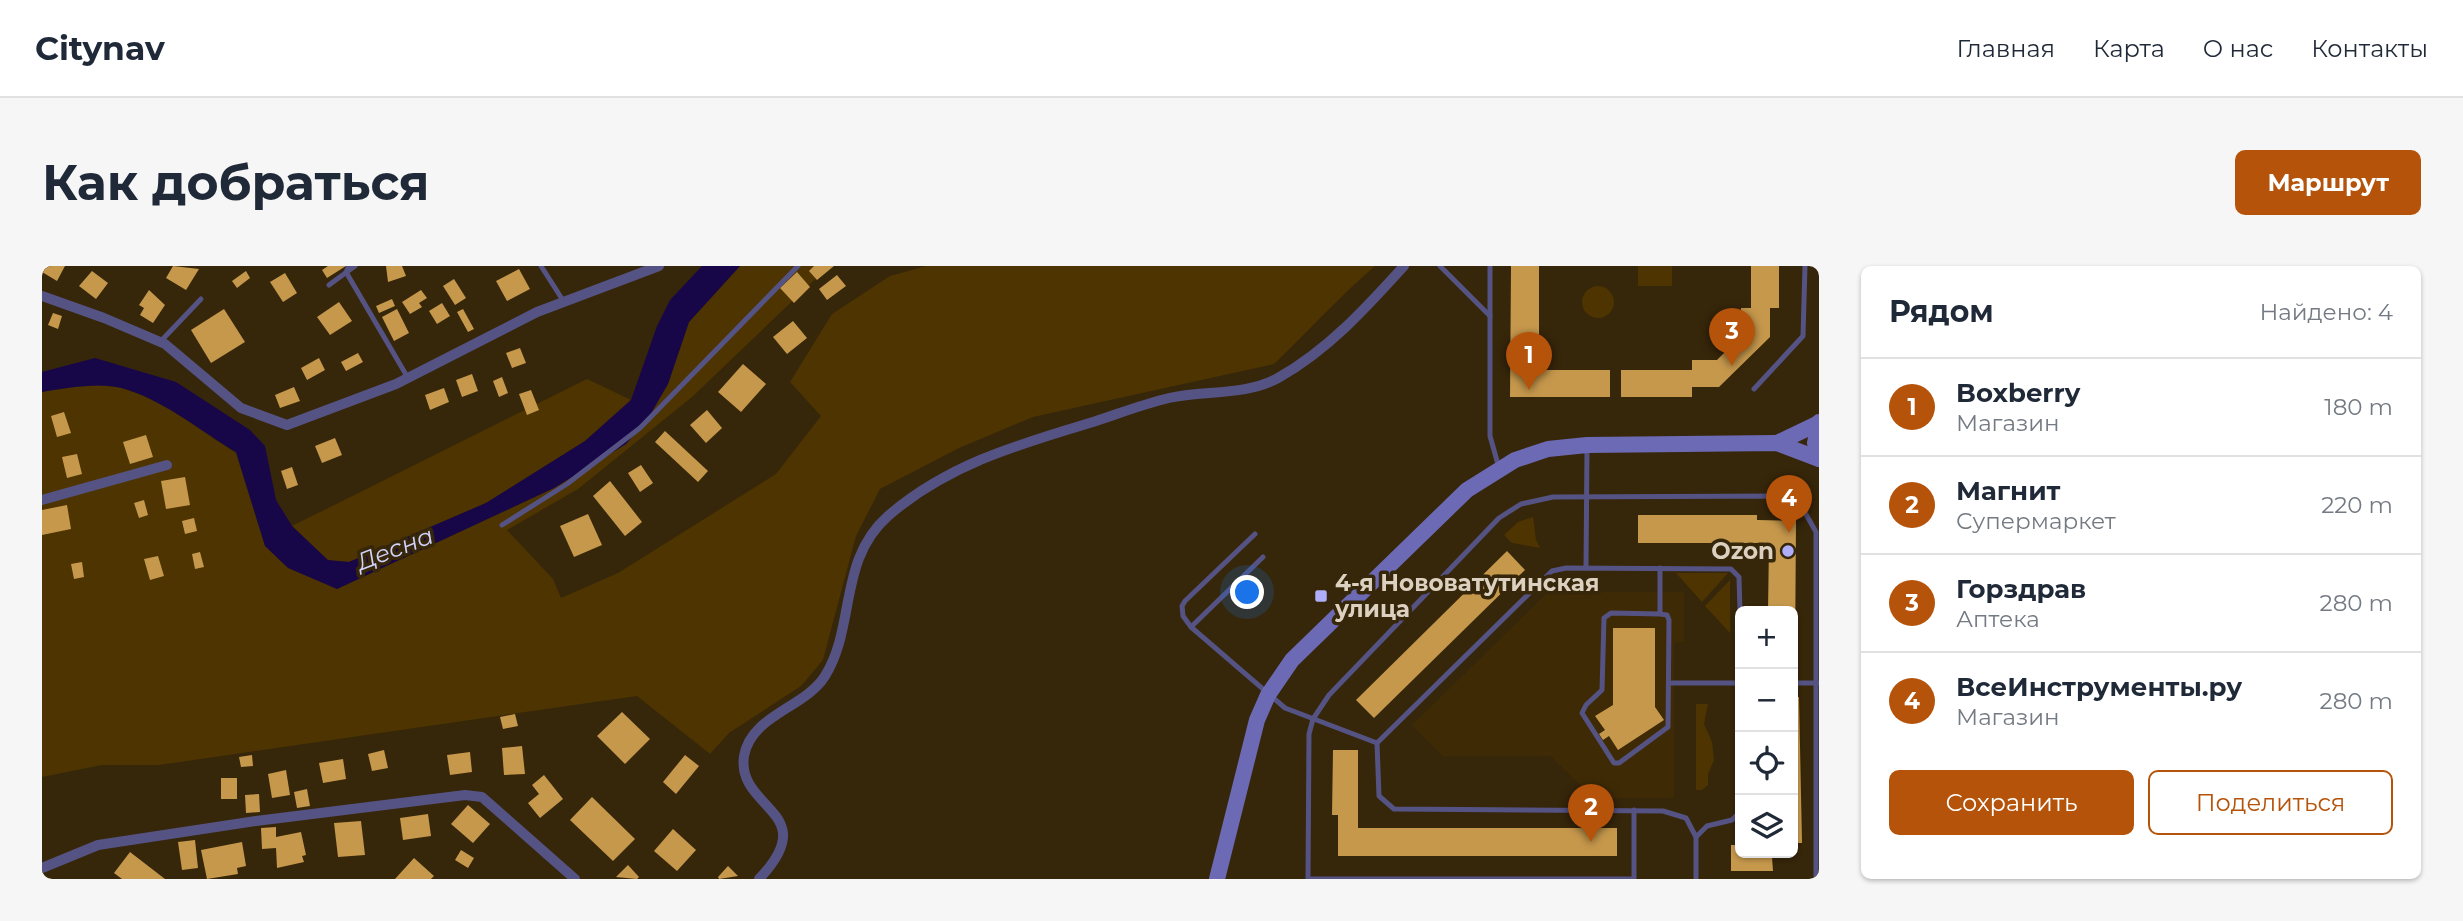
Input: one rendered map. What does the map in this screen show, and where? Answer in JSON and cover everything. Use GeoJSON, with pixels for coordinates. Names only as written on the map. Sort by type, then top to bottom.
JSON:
{"type":"FeatureCollection","features":[{"type":"Feature","properties":{"kind":"street"},"geometry":{"type":"LineString","coordinates":[[42,296],[104,317],[160,342],[241,408],[287,425],[408,378],[537,312],[659,266]]}},
{"type":"Feature","properties":{"kind":"street"},"geometry":{"type":"LineString","coordinates":[[759,879],[778,857],[784,839],[779,821],[746,776],[746,747],[764,724],[823,679],[832,660],[855,567],[873,531],[889,515],[935,483],[993,452],[1170,397],[1243,389],[1277,379],[1338,336],[1404,266]]}},
{"type":"Feature","properties":{"kind":"street"},"geometry":{"type":"LineString","coordinates":[[1777,443],[1819,423]]}},
{"type":"Feature","properties":{"kind":"street"},"geometry":{"type":"LineString","coordinates":[[1819,423],[1815,443],[1819,459]]}},
{"type":"Feature","properties":{"kind":"street"},"geometry":{"type":"LineString","coordinates":[[1217,879],[1257,720],[1268,695],[1292,660],[1467,490],[1499,468],[1548,450],[1587,444],[1777,443],[1819,459]]}},
{"type":"Feature","properties":{"kind":"street"},"geometry":{"type":"LineString","coordinates":[[42,500],[167,465]]}},
{"type":"Feature","properties":{"kind":"street"},"geometry":{"type":"LineString","coordinates":[[42,868],[98,845],[256,821],[465,795],[482,797],[575,879]]}},
{"type":"Feature","properties":{"kind":"lane"},"geometry":{"type":"LineString","coordinates":[[329,285],[355,266]]}},
{"type":"Feature","properties":{"kind":"lane"},"geometry":{"type":"LineString","coordinates":[[541,266],[564,302]]}},
{"type":"Feature","properties":{"kind":"lane"},"geometry":{"type":"LineString","coordinates":[[502,525],[567,484],[639,428],[798,266]]}},
{"type":"Feature","properties":{"kind":"lane"},"geometry":{"type":"LineString","coordinates":[[1440,266],[1490,316]]}},
{"type":"Feature","properties":{"kind":"lane"},"geometry":{"type":"LineString","coordinates":[[1490,266],[1490,442],[1499,468]]}},
{"type":"Feature","properties":{"kind":"lane"},"geometry":{"type":"LineString","coordinates":[[1754,389],[1801,341],[1805,266]]}},
{"type":"Feature","properties":{"kind":"lane"},"geometry":{"type":"LineString","coordinates":[[348,269],[408,378]]}},
{"type":"Feature","properties":{"kind":"lane"},"geometry":{"type":"LineString","coordinates":[[160,342],[201,299]]}},
{"type":"Feature","properties":{"kind":"lane"},"geometry":{"type":"LineString","coordinates":[[1586,568],[1587,444]]}},
{"type":"Feature","properties":{"kind":"lane"},"geometry":{"type":"LineString","coordinates":[[1634,810],[1634,879],[1308,879],[1308,755],[1313,719],[1329,695],[1499,518],[1536,499],[1781,496],[1803,509],[1816,532],[1816,879]]}},
{"type":"Feature","properties":{"kind":"lane"},"geometry":{"type":"LineString","coordinates":[[1255,534],[1185,601],[1182,611],[1191,627],[1285,708],[1377,743]]}},
{"type":"Feature","properties":{"kind":"lane"},"geometry":{"type":"LineString","coordinates":[[1191,627],[1264,557]]}},
{"type":"Feature","properties":{"kind":"lane"},"geometry":{"type":"LineString","coordinates":[[1660,568],[1660,614]]}},
{"type":"Feature","properties":{"kind":"lane"},"geometry":{"type":"LineString","coordinates":[[1696,879],[1696,837],[1692,825],[1681,815],[1634,810],[1394,809],[1379,796],[1377,743],[1548,574],[1557,569],[1731,569],[1740,577],[1740,606]]}},
{"type":"Feature","properties":{"kind":"lane"},"geometry":{"type":"LineString","coordinates":[[1611,613],[1660,614],[1668,617],[1667,729],[1619,763],[1614,763],[1582,713],[1602,690],[1604,618],[1611,613]]}},
{"type":"Feature","properties":{"kind":"lane"},"geometry":{"type":"LineString","coordinates":[[1668,682],[1735,683]]}},
{"type":"Feature","properties":{"kind":"lane"},"geometry":{"type":"LineString","coordinates":[[1798,683],[1818,683]]}},
{"type":"Feature","properties":{"kind":"lane"},"geometry":{"type":"LineString","coordinates":[[1696,837],[1707,826],[1732,820],[1740,812],[1740,732]]}},
{"type":"Feature","properties":{"kind":"shaded area"},"geometry":{"type":"Polygon","coordinates":[[[740,266],[829,266],[692,397],[578,489],[507,530],[553,579],[561,598],[618,573],[776,474],[821,416],[790,382],[832,314],[890,276],[926,266],[1375,266],[1274,364],[1033,417],[959,448],[880,489],[856,536],[823,660],[801,686],[729,733],[710,754],[637,696],[159,765],[102,765],[42,777],[42,392],[96,386],[128,390],[170,410],[236,453],[265,546],[337,589],[554,488],[626,444],[668,384],[689,322],[740,266]]]}},
{"type":"Feature","properties":{"kind":"shaded area"},"geometry":{"type":"Polygon","coordinates":[[[1638,266],[1672,266],[1672,286],[1638,286],[1638,266]]]}},
{"type":"Feature","properties":{"kind":"shaded area"},"geometry":{"type":"Polygon","coordinates":[[[1598,286],[1609,291],[1614,302],[1609,313],[1598,318],[1587,313],[1582,302],[1587,291],[1598,286]]]}},
{"type":"Feature","properties":{"kind":"shaded area"},"geometry":{"type":"Polygon","coordinates":[[[587,379],[631,400],[585,441],[486,503],[349,562],[328,561],[292,526],[587,379]]]}},
{"type":"Feature","properties":{"kind":"shaded area"},"geometry":{"type":"Polygon","coordinates":[[[1533,517],[1536,540],[1540,548],[1512,543],[1504,535],[1518,522],[1533,517]]]}},
{"type":"Feature","properties":{"kind":"shaded area"},"geometry":{"type":"Polygon","coordinates":[[[1676,573],[1728,573],[1702,602],[1676,573]]]}},
{"type":"Feature","properties":{"kind":"shaded area"},"geometry":{"type":"Polygon","coordinates":[[[1730,580],[1730,633],[1705,606],[1730,580]]]}},
{"type":"Feature","properties":{"kind":"shaded area"},"geometry":{"type":"Polygon","coordinates":[[[1548,592],[1684,592],[1684,642],[1674,643],[1674,798],[1593,798],[1550,756],[1443,756],[1412,725],[1548,592]]]}},
{"type":"Feature","properties":{"kind":"shaded area"},"geometry":{"type":"Polygon","coordinates":[[[1696,704],[1708,704],[1704,724],[1712,742],[1714,760],[1708,774],[1708,785],[1702,790],[1696,790],[1696,704]]]}},
{"type":"Feature","properties":{"kind":"water","name":"Десна"},"geometry":{"type":"Polygon","coordinates":[[[702,266],[740,266],[689,322],[668,384],[649,417],[626,444],[554,488],[337,589],[288,568],[265,546],[236,452],[170,410],[128,390],[96,386],[42,392],[42,372],[95,358],[176,382],[250,430],[265,446],[276,500],[292,526],[328,560],[349,562],[486,503],[585,441],[631,400],[657,326],[670,300],[702,266]]]}},
{"type":"Feature","properties":{"kind":"building"},"geometry":{"type":"Polygon","coordinates":[[[42,266],[65,266],[57,281],[42,272],[42,266]]]}},
{"type":"Feature","properties":{"kind":"building"},"geometry":{"type":"Polygon","coordinates":[[[173,266],[199,269],[186,290],[166,278],[173,266]]]}},
{"type":"Feature","properties":{"kind":"building"},"geometry":{"type":"Polygon","coordinates":[[[328,266],[346,266],[327,278],[322,270],[328,266]]]}},
{"type":"Feature","properties":{"kind":"building"},"geometry":{"type":"Polygon","coordinates":[[[386,266],[402,266],[406,276],[388,282],[386,266]]]}},
{"type":"Feature","properties":{"kind":"building"},"geometry":{"type":"Polygon","coordinates":[[[814,266],[834,266],[817,280],[809,271],[814,266]]]}},
{"type":"Feature","properties":{"kind":"building"},"geometry":{"type":"Polygon","coordinates":[[[1511,266],[1539,266],[1539,370],[1610,370],[1610,397],[1510,397],[1511,266]]]}},
{"type":"Feature","properties":{"kind":"building"},"geometry":{"type":"Polygon","coordinates":[[[1751,266],[1779,266],[1779,308],[1770,308],[1770,337],[1719,387],[1692,387],[1692,397],[1621,397],[1621,370],[1692,370],[1692,360],[1717,360],[1741,336],[1741,308],[1751,308],[1751,266]]]}},
{"type":"Feature","properties":{"kind":"building"},"geometry":{"type":"Polygon","coordinates":[[[519,269],[530,289],[507,301],[496,281],[519,269]]]}},
{"type":"Feature","properties":{"kind":"building"},"geometry":{"type":"Polygon","coordinates":[[[92,271],[108,283],[96,299],[79,286],[92,271]]]}},
{"type":"Feature","properties":{"kind":"building"},"geometry":{"type":"Polygon","coordinates":[[[246,271],[250,278],[237,288],[232,281],[246,271]]]}},
{"type":"Feature","properties":{"kind":"building"},"geometry":{"type":"Polygon","coordinates":[[[797,272],[810,287],[794,303],[780,288],[797,272]]]}},
{"type":"Feature","properties":{"kind":"building"},"geometry":{"type":"Polygon","coordinates":[[[285,273],[297,293],[283,302],[270,282],[285,273]]]}},
{"type":"Feature","properties":{"kind":"building"},"geometry":{"type":"Polygon","coordinates":[[[837,275],[846,286],[827,300],[819,289],[837,275]]]}},
{"type":"Feature","properties":{"kind":"building"},"geometry":{"type":"Polygon","coordinates":[[[454,279],[466,298],[455,305],[443,286],[454,279]]]}},
{"type":"Feature","properties":{"kind":"building"},"geometry":{"type":"Polygon","coordinates":[[[149,290],[165,305],[153,323],[140,315],[144,308],[139,305],[149,290]]]}},
{"type":"Feature","properties":{"kind":"building"},"geometry":{"type":"Polygon","coordinates":[[[421,290],[427,298],[419,303],[422,307],[410,314],[402,302],[421,290]]]}},
{"type":"Feature","properties":{"kind":"building"},"geometry":{"type":"Polygon","coordinates":[[[392,299],[395,306],[379,313],[376,306],[392,299]]]}},
{"type":"Feature","properties":{"kind":"building"},"geometry":{"type":"Polygon","coordinates":[[[339,302],[352,321],[330,335],[317,317],[339,302]]]}},
{"type":"Feature","properties":{"kind":"building"},"geometry":{"type":"Polygon","coordinates":[[[442,303],[450,316],[437,324],[429,311],[442,303]]]}},
{"type":"Feature","properties":{"kind":"building"},"geometry":{"type":"Polygon","coordinates":[[[224,309],[245,342],[211,363],[191,330],[224,309]]]}},
{"type":"Feature","properties":{"kind":"building"},"geometry":{"type":"Polygon","coordinates":[[[397,309],[409,333],[394,341],[382,317],[397,309]]]}},
{"type":"Feature","properties":{"kind":"building"},"geometry":{"type":"Polygon","coordinates":[[[463,309],[474,329],[468,332],[457,312],[463,309]]]}},
{"type":"Feature","properties":{"kind":"building"},"geometry":{"type":"Polygon","coordinates":[[[53,313],[62,316],[58,329],[48,325],[53,313]]]}},
{"type":"Feature","properties":{"kind":"building"},"geometry":{"type":"Polygon","coordinates":[[[793,321],[807,338],[787,354],[773,337],[793,321]]]}},
{"type":"Feature","properties":{"kind":"building"},"geometry":{"type":"Polygon","coordinates":[[[520,348],[526,363],[512,368],[506,353],[520,348]]]}},
{"type":"Feature","properties":{"kind":"building"},"geometry":{"type":"Polygon","coordinates":[[[358,353],[363,362],[346,371],[341,362],[358,353]]]}},
{"type":"Feature","properties":{"kind":"building"},"geometry":{"type":"Polygon","coordinates":[[[319,358],[325,370],[307,380],[301,368],[319,358]]]}},
{"type":"Feature","properties":{"kind":"building"},"geometry":{"type":"Polygon","coordinates":[[[743,364],[766,384],[741,412],[718,392],[743,364]]]}},
{"type":"Feature","properties":{"kind":"building"},"geometry":{"type":"Polygon","coordinates":[[[472,374],[478,391],[462,397],[456,380],[472,374]]]}},
{"type":"Feature","properties":{"kind":"building"},"geometry":{"type":"Polygon","coordinates":[[[502,377],[508,393],[499,397],[493,381],[502,377]]]}},
{"type":"Feature","properties":{"kind":"building"},"geometry":{"type":"Polygon","coordinates":[[[294,387],[300,401],[280,408],[275,395],[294,387]]]}},
{"type":"Feature","properties":{"kind":"building"},"geometry":{"type":"Polygon","coordinates":[[[444,388],[449,402],[430,410],[425,395],[444,388]]]}},
{"type":"Feature","properties":{"kind":"building"},"geometry":{"type":"Polygon","coordinates":[[[531,390],[539,410],[527,415],[519,394],[531,390]]]}},
{"type":"Feature","properties":{"kind":"building"},"geometry":{"type":"Polygon","coordinates":[[[707,410],[722,428],[706,443],[690,425],[707,410]]]}},
{"type":"Feature","properties":{"kind":"building"},"geometry":{"type":"Polygon","coordinates":[[[64,412],[71,433],[57,437],[51,416],[64,412]]]}},
{"type":"Feature","properties":{"kind":"building"},"geometry":{"type":"Polygon","coordinates":[[[665,431],[708,471],[698,482],[655,442],[665,431]]]}},
{"type":"Feature","properties":{"kind":"building"},"geometry":{"type":"Polygon","coordinates":[[[146,435],[153,457],[130,464],[123,442],[146,435]]]}},
{"type":"Feature","properties":{"kind":"building"},"geometry":{"type":"Polygon","coordinates":[[[335,438],[342,455],[322,463],[315,446],[335,438]]]}},
{"type":"Feature","properties":{"kind":"building"},"geometry":{"type":"Polygon","coordinates":[[[77,454],[82,474],[67,478],[62,457],[77,454]]]}},
{"type":"Feature","properties":{"kind":"building"},"geometry":{"type":"Polygon","coordinates":[[[641,465],[653,483],[640,492],[628,473],[641,465]]]}},
{"type":"Feature","properties":{"kind":"building"},"geometry":{"type":"Polygon","coordinates":[[[292,467],[298,485],[287,489],[281,471],[292,467]]]}},
{"type":"Feature","properties":{"kind":"building"},"geometry":{"type":"Polygon","coordinates":[[[185,477],[190,505],[166,509],[161,481],[185,477]]]}},
{"type":"Feature","properties":{"kind":"building"},"geometry":{"type":"Polygon","coordinates":[[[610,481],[642,522],[625,536],[593,496],[610,481]]]}},
{"type":"Feature","properties":{"kind":"building"},"geometry":{"type":"Polygon","coordinates":[[[144,500],[148,515],[139,518],[134,503],[144,500]]]}},
{"type":"Feature","properties":{"kind":"building"},"geometry":{"type":"Polygon","coordinates":[[[67,505],[71,529],[42,535],[42,510],[67,505]]]}},
{"type":"Feature","properties":{"kind":"building"},"geometry":{"type":"Polygon","coordinates":[[[588,514],[602,545],[574,557],[560,526],[588,514]]]}},
{"type":"Feature","properties":{"kind":"building"},"geometry":{"type":"Polygon","coordinates":[[[1638,515],[1757,515],[1757,520],[1796,521],[1795,606],[1768,606],[1769,543],[1638,543],[1638,515]]]}},
{"type":"Feature","properties":{"kind":"building"},"geometry":{"type":"Polygon","coordinates":[[[194,518],[197,531],[185,534],[182,521],[194,518]]]}},
{"type":"Feature","properties":{"kind":"building"},"geometry":{"type":"Polygon","coordinates":[[[1507,551],[1525,570],[1374,718],[1356,700],[1507,551]]]}},
{"type":"Feature","properties":{"kind":"building"},"geometry":{"type":"Polygon","coordinates":[[[200,552],[204,567],[195,569],[192,554],[200,552]]]}},
{"type":"Feature","properties":{"kind":"building"},"geometry":{"type":"Polygon","coordinates":[[[158,556],[164,576],[150,580],[144,559],[158,556]]]}},
{"type":"Feature","properties":{"kind":"building"},"geometry":{"type":"Polygon","coordinates":[[[82,562],[84,577],[74,579],[71,564],[82,562]]]}},
{"type":"Feature","properties":{"kind":"building"},"geometry":{"type":"Polygon","coordinates":[[[1613,628],[1655,628],[1655,707],[1664,720],[1618,750],[1609,736],[1603,740],[1599,734],[1605,730],[1595,716],[1613,705],[1613,628]]]}},
{"type":"Feature","properties":{"kind":"building"},"geometry":{"type":"Polygon","coordinates":[[[1798,697],[1799,697],[1802,843],[1798,843],[1798,697]]]}},
{"type":"Feature","properties":{"kind":"building"},"geometry":{"type":"Polygon","coordinates":[[[622,712],[650,739],[625,764],[597,736],[622,712]]]}},
{"type":"Feature","properties":{"kind":"building"},"geometry":{"type":"Polygon","coordinates":[[[515,714],[518,726],[503,729],[500,717],[515,714]]]}},
{"type":"Feature","properties":{"kind":"building"},"geometry":{"type":"Polygon","coordinates":[[[522,746],[525,774],[504,775],[502,748],[522,746]]]}},
{"type":"Feature","properties":{"kind":"building"},"geometry":{"type":"Polygon","coordinates":[[[384,750],[388,768],[372,771],[368,754],[384,750]]]}},
{"type":"Feature","properties":{"kind":"building"},"geometry":{"type":"Polygon","coordinates":[[[1333,750],[1358,750],[1358,828],[1617,828],[1617,856],[1338,856],[1338,815],[1332,815],[1333,750]]]}},
{"type":"Feature","properties":{"kind":"building"},"geometry":{"type":"Polygon","coordinates":[[[470,752],[472,772],[450,775],[447,755],[470,752]]]}},
{"type":"Feature","properties":{"kind":"building"},"geometry":{"type":"Polygon","coordinates":[[[252,755],[253,766],[241,767],[239,757],[252,755]]]}},
{"type":"Feature","properties":{"kind":"building"},"geometry":{"type":"Polygon","coordinates":[[[685,755],[699,766],[676,794],[663,782],[685,755]]]}},
{"type":"Feature","properties":{"kind":"building"},"geometry":{"type":"Polygon","coordinates":[[[343,759],[346,779],[323,783],[319,763],[343,759]]]}},
{"type":"Feature","properties":{"kind":"building"},"geometry":{"type":"Polygon","coordinates":[[[286,770],[290,795],[272,798],[268,774],[286,770]]]}},
{"type":"Feature","properties":{"kind":"building"},"geometry":{"type":"Polygon","coordinates":[[[544,775],[563,799],[540,818],[528,803],[539,794],[532,785],[544,775]]]}},
{"type":"Feature","properties":{"kind":"building"},"geometry":{"type":"Polygon","coordinates":[[[221,778],[237,778],[237,799],[221,799],[221,778]]]}},
{"type":"Feature","properties":{"kind":"building"},"geometry":{"type":"Polygon","coordinates":[[[307,789],[310,806],[297,808],[294,792],[307,789]]]}},
{"type":"Feature","properties":{"kind":"building"},"geometry":{"type":"Polygon","coordinates":[[[259,794],[260,812],[246,813],[245,795],[259,794]]]}},
{"type":"Feature","properties":{"kind":"building"},"geometry":{"type":"Polygon","coordinates":[[[592,797],[635,839],[613,861],[570,820],[592,797]]]}},
{"type":"Feature","properties":{"kind":"building"},"geometry":{"type":"Polygon","coordinates":[[[468,805],[490,824],[473,843],[451,824],[468,805]]]}},
{"type":"Feature","properties":{"kind":"building"},"geometry":{"type":"Polygon","coordinates":[[[428,814],[431,836],[403,840],[400,818],[428,814]]]}},
{"type":"Feature","properties":{"kind":"building"},"geometry":{"type":"Polygon","coordinates":[[[361,821],[365,855],[338,857],[334,823],[361,821]]]}},
{"type":"Feature","properties":{"kind":"building"},"geometry":{"type":"Polygon","coordinates":[[[276,827],[276,837],[301,832],[306,855],[302,856],[304,862],[277,868],[276,848],[262,849],[261,828],[276,827]]]}},
{"type":"Feature","properties":{"kind":"building"},"geometry":{"type":"Polygon","coordinates":[[[673,829],[696,850],[677,871],[654,851],[673,829]]]}},
{"type":"Feature","properties":{"kind":"building"},"geometry":{"type":"Polygon","coordinates":[[[195,840],[198,868],[182,870],[178,842],[195,840]]]}},
{"type":"Feature","properties":{"kind":"building"},"geometry":{"type":"Polygon","coordinates":[[[242,842],[246,866],[237,868],[238,874],[207,879],[201,850],[242,842]]]}},
{"type":"Feature","properties":{"kind":"building"},"geometry":{"type":"Polygon","coordinates":[[[1731,845],[1735,845],[1735,858],[1772,858],[1773,871],[1731,871],[1731,845]]]}},
{"type":"Feature","properties":{"kind":"building"},"geometry":{"type":"Polygon","coordinates":[[[461,850],[474,858],[468,868],[455,860],[461,850]]]}},
{"type":"Feature","properties":{"kind":"building"},"geometry":{"type":"Polygon","coordinates":[[[130,852],[165,879],[122,879],[114,873],[130,852]]]}},
{"type":"Feature","properties":{"kind":"building"},"geometry":{"type":"Polygon","coordinates":[[[414,858],[434,876],[431,879],[395,879],[414,858]]]}},
{"type":"Feature","properties":{"kind":"building"},"geometry":{"type":"Polygon","coordinates":[[[628,865],[639,877],[637,879],[616,877],[628,865]]]}},
{"type":"Feature","properties":{"kind":"building"},"geometry":{"type":"Polygon","coordinates":[[[728,866],[738,876],[719,879],[718,877],[728,866]]]}},
{"type":"Feature","properties":{"kind":"place","name":"Горздрав"},"geometry":{"type":"Point","coordinates":[1732,366]}},
{"type":"Feature","properties":{"kind":"place","name":"Boxberry"},"geometry":{"type":"Point","coordinates":[1529,390]}},
{"type":"Feature","properties":{"kind":"place","name":"ВсеИнструменты.ру"},"geometry":{"type":"Point","coordinates":[1789,533]}},
{"type":"Feature","properties":{"kind":"place","name":"Ozon"},"geometry":{"type":"Point","coordinates":[1788,551]}},
{"type":"Feature","properties":{"kind":"place","name":"4-я Нововатутинская улица"},"geometry":{"type":"Point","coordinates":[1321,596]}},
{"type":"Feature","properties":{"kind":"place","name":"Магнит"},"geometry":{"type":"Point","coordinates":[1591,842]}}]}
